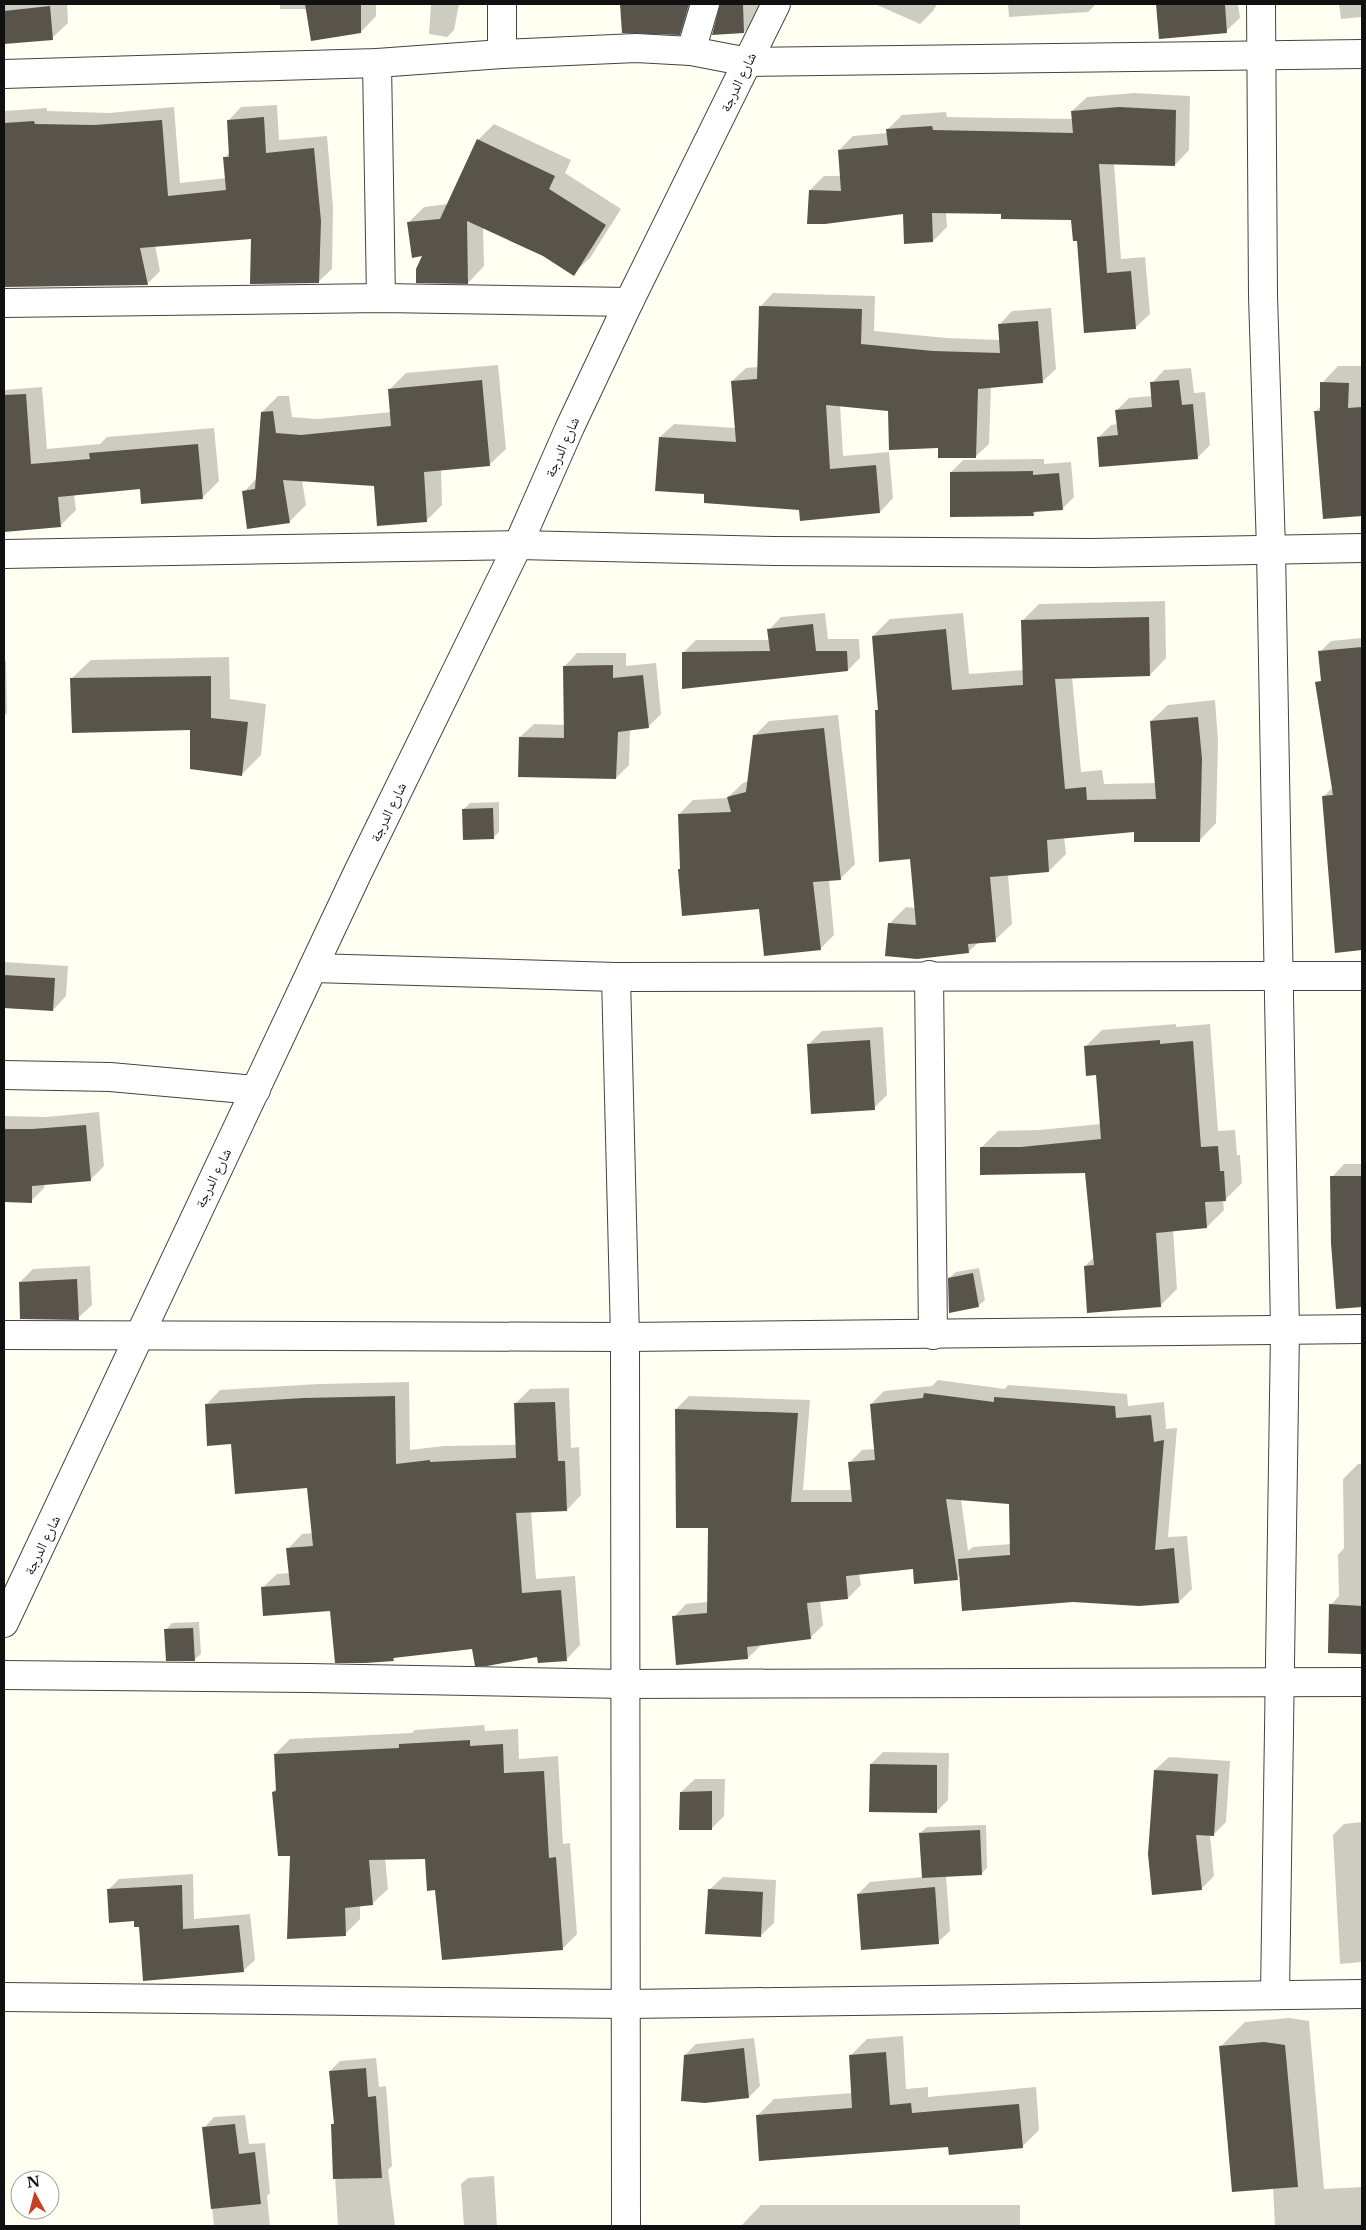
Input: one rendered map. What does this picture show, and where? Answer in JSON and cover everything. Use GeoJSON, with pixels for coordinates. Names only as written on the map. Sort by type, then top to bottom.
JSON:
{"type":"FeatureCollection","features":[{"type":"Feature","properties":{"kind":"street"},"geometry":{"type":"LineString","coordinates":[[502,4],[502,54]]}},
{"type":"Feature","properties":{"kind":"street"},"geometry":{"type":"LineString","coordinates":[[691,52],[705,4]]}},
{"type":"Feature","properties":{"kind":"street","name":"شارع الدرجة"},"geometry":{"type":"LineString","coordinates":[[4,1623],[142,1334],[200,1204],[518,545],[570,427],[629,302],[776,4]]}},
{"type":"Feature","properties":{"kind":"street"},"geometry":{"type":"LineString","coordinates":[[1261,4],[1263,296],[1271,549],[1285,1331],[1275,1995]]}},
{"type":"Feature","properties":{"kind":"street"},"geometry":{"type":"LineString","coordinates":[[4,74],[377,63],[502,54],[636,48],[691,52],[748,62],[1362,54]]}},
{"type":"Feature","properties":{"kind":"street"},"geometry":{"type":"LineString","coordinates":[[377,63],[381,298]]}},
{"type":"Feature","properties":{"kind":"street"},"geometry":{"type":"LineString","coordinates":[[4,303],[381,298],[629,302]]}},
{"type":"Feature","properties":{"kind":"street"},"geometry":{"type":"LineString","coordinates":[[4,554],[518,545],[774,551],[1082,553],[1362,548]]}},
{"type":"Feature","properties":{"kind":"street"},"geometry":{"type":"LineString","coordinates":[[313,968],[616,977],[1362,976]]}},
{"type":"Feature","properties":{"kind":"street"},"geometry":{"type":"LineString","coordinates":[[929,976],[933,1336]]}},
{"type":"Feature","properties":{"kind":"street"},"geometry":{"type":"LineString","coordinates":[[616,977],[625,1337],[626,2226]]}},
{"type":"Feature","properties":{"kind":"street"},"geometry":{"type":"LineString","coordinates":[[4,1075],[110,1077],[256,1090]]}},
{"type":"Feature","properties":{"kind":"street"},"geometry":{"type":"LineString","coordinates":[[4,1335],[933,1336],[1362,1329]]}},
{"type":"Feature","properties":{"kind":"street"},"geometry":{"type":"LineString","coordinates":[[4,1675],[624,1684],[1362,1682]]}},
{"type":"Feature","properties":{"kind":"street"},"geometry":{"type":"LineString","coordinates":[[4,1997],[626,2004],[1362,1994]]}},
{"type":"Feature","properties":{"kind":"building"},"geometry":{"type":"Polygon","coordinates":[[[305,4],[361,4],[361,33],[311,41],[305,4]]]}},
{"type":"Feature","properties":{"kind":"building"},"geometry":{"type":"Polygon","coordinates":[[[620,4],[689,4],[680,35],[622,33],[620,4]]]}},
{"type":"Feature","properties":{"kind":"building"},"geometry":{"type":"Polygon","coordinates":[[[720,4],[743,4],[744,33],[712,35],[720,4]]]}},
{"type":"Feature","properties":{"kind":"building"},"geometry":{"type":"Polygon","coordinates":[[[1156,4],[1225,4],[1227,33],[1159,39],[1156,4]]]}},
{"type":"Feature","properties":{"kind":"building"},"geometry":{"type":"Polygon","coordinates":[[[50,6],[53,40],[4,44],[4,11],[50,6]]]}},
{"type":"Feature","properties":{"kind":"building"},"geometry":{"type":"Polygon","coordinates":[[[1119,107],[1176,110],[1175,166],[1099,164],[1107,273],[1131,271],[1136,329],[1084,333],[1077,241],[1073,241],[1071,220],[1001,219],[1001,214],[932,213],[933,242],[904,244],[903,214],[825,224],[807,224],[809,190],[841,191],[838,150],[888,145],[886,129],[932,126],[933,130],[1073,133],[1071,111],[1119,107]]]}},
{"type":"Feature","properties":{"kind":"building"},"geometry":{"type":"Polygon","coordinates":[[[264,117],[266,153],[314,148],[321,221],[319,283],[250,284],[251,239],[140,248],[148,285],[4,287],[4,123],[34,121],[35,124],[95,125],[162,120],[168,196],[226,190],[223,157],[229,157],[227,120],[264,117]]]}},
{"type":"Feature","properties":{"kind":"building"},"geometry":{"type":"Polygon","coordinates":[[[477,139],[555,176],[549,189],[606,225],[574,276],[543,256],[467,221],[468,284],[416,283],[416,269],[422,256],[412,258],[407,222],[440,219],[477,139]]]}},
{"type":"Feature","properties":{"kind":"building"},"geometry":{"type":"Polygon","coordinates":[[[759,306],[862,309],[861,344],[933,351],[1000,353],[998,324],[1038,321],[1043,383],[978,389],[976,458],[938,458],[938,448],[889,450],[888,411],[826,405],[830,469],[876,465],[880,513],[800,521],[799,510],[704,503],[704,494],[655,491],[659,437],[736,442],[731,381],[757,379],[759,306]]]}},
{"type":"Feature","properties":{"kind":"building"},"geometry":{"type":"Polygon","coordinates":[[[482,380],[490,466],[424,472],[427,522],[377,526],[374,486],[283,480],[290,523],[247,529],[242,491],[255,489],[261,412],[273,411],[276,433],[301,435],[391,426],[388,389],[482,380]]]}},
{"type":"Feature","properties":{"kind":"building"},"geometry":{"type":"Polygon","coordinates":[[[1179,380],[1182,405],[1193,404],[1198,459],[1099,467],[1097,437],[1118,435],[1115,410],[1152,407],[1150,382],[1179,380]]]}},
{"type":"Feature","properties":{"kind":"building"},"geometry":{"type":"Polygon","coordinates":[[[1320,382],[1349,383],[1348,408],[1362,407],[1362,516],[1323,519],[1314,411],[1320,411],[1320,382]]]}},
{"type":"Feature","properties":{"kind":"building"},"geometry":{"type":"Polygon","coordinates":[[[26,394],[31,464],[90,459],[89,453],[198,444],[203,499],[141,504],[140,489],[58,497],[61,527],[4,532],[4,395],[26,394]]]}},
{"type":"Feature","properties":{"kind":"building"},"geometry":{"type":"Polygon","coordinates":[[[1033,471],[1033,475],[1059,473],[1063,510],[1033,512],[1034,516],[950,517],[950,472],[1033,471]]]}},
{"type":"Feature","properties":{"kind":"building"},"geometry":{"type":"Polygon","coordinates":[[[1149,617],[1150,676],[1055,679],[1065,789],[1086,787],[1087,800],[1156,799],[1150,721],[1198,717],[1202,759],[1200,842],[1134,842],[1134,832],[1047,840],[1049,872],[990,877],[996,942],[968,944],[969,953],[917,959],[885,956],[888,923],[916,925],[910,859],[879,862],[875,710],[878,710],[872,636],[946,629],[952,690],[1023,685],[1021,620],[1149,617]]]}},
{"type":"Feature","properties":{"kind":"building"},"geometry":{"type":"Polygon","coordinates":[[[813,624],[816,651],[847,651],[848,671],[682,689],[682,652],[770,651],[767,629],[813,624]]]}},
{"type":"Feature","properties":{"kind":"building"},"geometry":{"type":"Polygon","coordinates":[[[1362,647],[1362,950],[1335,953],[1322,796],[1333,795],[1315,682],[1321,681],[1318,651],[1362,647]]]}},
{"type":"Feature","properties":{"kind":"building"},"geometry":{"type":"Polygon","coordinates":[[[613,665],[613,678],[643,675],[649,728],[618,732],[616,779],[518,777],[519,737],[564,738],[563,666],[613,665]]]}},
{"type":"Feature","properties":{"kind":"building"},"geometry":{"type":"Polygon","coordinates":[[[211,676],[211,718],[248,722],[242,776],[190,769],[190,730],[72,733],[70,678],[211,676]]]}},
{"type":"Feature","properties":{"kind":"building"},"geometry":{"type":"Polygon","coordinates":[[[824,728],[841,880],[813,882],[821,950],[764,956],[759,909],[682,916],[678,869],[680,869],[678,814],[731,812],[727,797],[746,792],[753,735],[824,728]]]}},
{"type":"Feature","properties":{"kind":"building"},"geometry":{"type":"Polygon","coordinates":[[[493,808],[494,839],[463,840],[462,809],[493,808]]]}},
{"type":"Feature","properties":{"kind":"building"},"geometry":{"type":"Polygon","coordinates":[[[4,975],[55,978],[53,1011],[4,1008],[4,975]]]}},
{"type":"Feature","properties":{"kind":"building"},"geometry":{"type":"Polygon","coordinates":[[[870,1040],[875,1110],[811,1114],[807,1044],[870,1040]]]}},
{"type":"Feature","properties":{"kind":"building"},"geometry":{"type":"Polygon","coordinates":[[[1160,1040],[1160,1044],[1193,1041],[1201,1147],[1218,1146],[1220,1171],[1224,1171],[1226,1201],[1205,1202],[1207,1228],[1156,1233],[1161,1307],[1087,1313],[1084,1266],[1094,1265],[1085,1173],[980,1175],[980,1147],[1021,1147],[1101,1139],[1096,1075],[1086,1076],[1084,1046],[1160,1040]]]}},
{"type":"Feature","properties":{"kind":"building"},"geometry":{"type":"Polygon","coordinates":[[[86,1125],[91,1181],[32,1186],[32,1203],[4,1202],[4,1129],[86,1125]]]}},
{"type":"Feature","properties":{"kind":"building"},"geometry":{"type":"Polygon","coordinates":[[[1330,1176],[1362,1176],[1362,1307],[1336,1309],[1331,1243],[1330,1176]]]}},
{"type":"Feature","properties":{"kind":"building"},"geometry":{"type":"Polygon","coordinates":[[[973,1273],[979,1307],[949,1313],[948,1278],[973,1273]]]}},
{"type":"Feature","properties":{"kind":"building"},"geometry":{"type":"Polygon","coordinates":[[[77,1279],[79,1320],[20,1319],[19,1282],[77,1279]]]}},
{"type":"Feature","properties":{"kind":"building"},"geometry":{"type":"Polygon","coordinates":[[[924,1393],[994,1402],[994,1397],[1115,1406],[1116,1418],[1151,1415],[1154,1442],[1164,1440],[1155,1550],[1174,1548],[1179,1603],[1139,1606],[1073,1602],[962,1611],[958,1559],[1010,1555],[1009,1504],[946,1499],[958,1580],[914,1584],[913,1569],[846,1576],[848,1599],[807,1603],[811,1639],[747,1647],[748,1659],[676,1665],[672,1616],[707,1613],[708,1528],[676,1528],[675,1409],[798,1413],[791,1502],[852,1502],[848,1462],[875,1460],[870,1404],[923,1398],[924,1393]]]}},
{"type":"Feature","properties":{"kind":"building"},"geometry":{"type":"Polygon","coordinates":[[[395,1396],[396,1464],[430,1460],[430,1462],[516,1458],[514,1403],[555,1402],[558,1461],[565,1461],[567,1511],[516,1513],[522,1593],[561,1590],[567,1661],[538,1663],[537,1657],[487,1666],[475,1666],[472,1649],[393,1658],[394,1661],[335,1663],[330,1611],[263,1616],[261,1587],[290,1585],[286,1548],[313,1546],[307,1488],[235,1494],[231,1444],[207,1446],[205,1404],[304,1398],[395,1396]]]}},
{"type":"Feature","properties":{"kind":"building"},"geometry":{"type":"Polygon","coordinates":[[[1329,1604],[1362,1606],[1361,1654],[1328,1653],[1329,1604]]]}},
{"type":"Feature","properties":{"kind":"building"},"geometry":{"type":"Polygon","coordinates":[[[193,1628],[195,1661],[166,1661],[164,1629],[193,1628]]]}},
{"type":"Feature","properties":{"kind":"building"},"geometry":{"type":"Polygon","coordinates":[[[470,1740],[470,1746],[503,1744],[504,1773],[544,1771],[549,1858],[556,1857],[563,1950],[442,1960],[435,1890],[427,1891],[425,1859],[369,1860],[373,1905],[345,1908],[346,1936],[287,1939],[290,1856],[278,1856],[272,1792],[276,1791],[274,1754],[399,1748],[399,1744],[470,1740]]]}},
{"type":"Feature","properties":{"kind":"building"},"geometry":{"type":"Polygon","coordinates":[[[870,1764],[937,1765],[937,1813],[869,1812],[870,1764]]]}},
{"type":"Feature","properties":{"kind":"building"},"geometry":{"type":"Polygon","coordinates":[[[1154,1770],[1218,1774],[1214,1836],[1196,1835],[1202,1890],[1152,1895],[1148,1854],[1154,1770]]]}},
{"type":"Feature","properties":{"kind":"building"},"geometry":{"type":"Polygon","coordinates":[[[712,1791],[712,1830],[679,1830],[680,1792],[712,1791]]]}},
{"type":"Feature","properties":{"kind":"building"},"geometry":{"type":"Polygon","coordinates":[[[980,1830],[982,1875],[922,1878],[919,1833],[980,1830]]]}},
{"type":"Feature","properties":{"kind":"building"},"geometry":{"type":"Polygon","coordinates":[[[182,1885],[183,1929],[239,1925],[244,1972],[143,1981],[139,1927],[134,1927],[134,1921],[109,1923],[107,1889],[182,1885]]]}},
{"type":"Feature","properties":{"kind":"building"},"geometry":{"type":"Polygon","coordinates":[[[935,1887],[939,1944],[861,1950],[857,1894],[935,1887]]]}},
{"type":"Feature","properties":{"kind":"building"},"geometry":{"type":"Polygon","coordinates":[[[708,1889],[763,1892],[761,1937],[705,1934],[708,1889]]]}},
{"type":"Feature","properties":{"kind":"building"},"geometry":{"type":"Polygon","coordinates":[[[1264,2042],[1285,2045],[1298,2187],[1232,2192],[1219,2046],[1264,2042]]]}},
{"type":"Feature","properties":{"kind":"building"},"geometry":{"type":"Polygon","coordinates":[[[744,2048],[749,2098],[705,2103],[681,2101],[684,2055],[744,2048]]]}},
{"type":"Feature","properties":{"kind":"building"},"geometry":{"type":"Polygon","coordinates":[[[886,2052],[890,2105],[911,2103],[912,2113],[1019,2104],[1023,2148],[949,2155],[948,2147],[759,2161],[756,2115],[852,2108],[849,2055],[886,2052]]]}},
{"type":"Feature","properties":{"kind":"building"},"geometry":{"type":"Polygon","coordinates":[[[366,2068],[368,2097],[376,2096],[382,2178],[333,2179],[331,2124],[334,2124],[329,2071],[366,2068]]]}},
{"type":"Feature","properties":{"kind":"building"},"geometry":{"type":"Polygon","coordinates":[[[235,2124],[239,2154],[255,2152],[261,2204],[211,2209],[202,2127],[235,2124]]]}}]}
